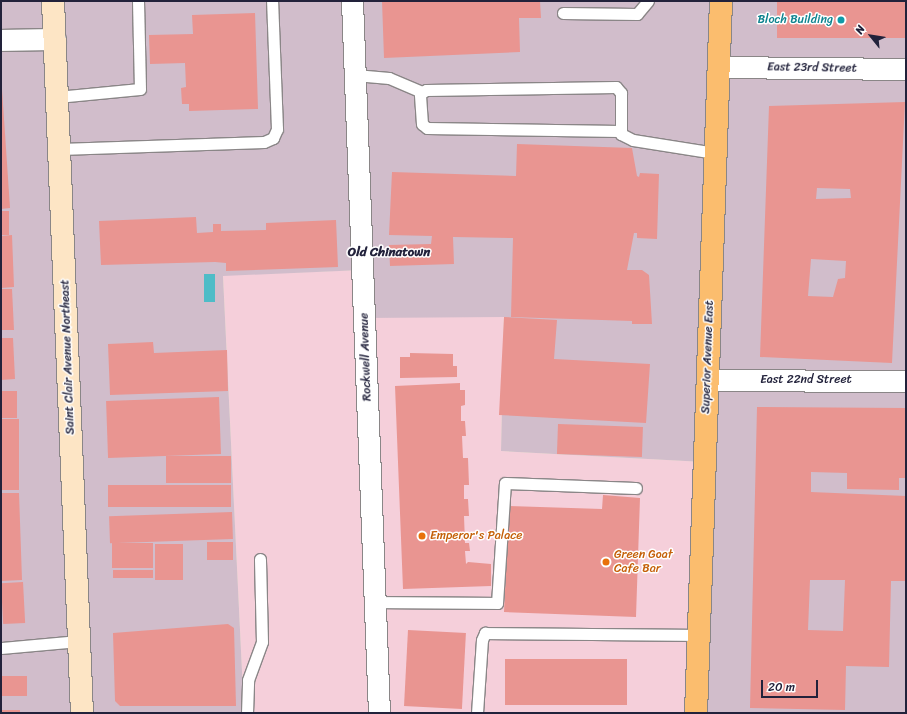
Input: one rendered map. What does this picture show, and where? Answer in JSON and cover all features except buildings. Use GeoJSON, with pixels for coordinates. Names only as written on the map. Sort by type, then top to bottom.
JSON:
{"type":"FeatureCollection","features":[{"type":"Feature","properties":{"kind":"main road","name":"Saint Clair Avenue Northeast"},"geometry":{"type":"LineString","coordinates":[[53,1],[82,713]]}},
{"type":"Feature","properties":{"kind":"main road","name":"Superior Avenue East"},"geometry":{"type":"LineString","coordinates":[[696,713],[706,380],[720,1]]}},
{"type":"Feature","properties":{"kind":"street","name":"Rockwell Avenue"},"geometry":{"type":"LineString","coordinates":[[352,1],[379,713]]}},
{"type":"Feature","properties":{"kind":"street"},"geometry":{"type":"LineString","coordinates":[[1,40],[55,39]]}},
{"type":"Feature","properties":{"kind":"street","name":"East 23rd Street"},"geometry":{"type":"LineString","coordinates":[[718,67],[906,69]]}},
{"type":"Feature","properties":{"kind":"street","name":"East 22nd Street"},"geometry":{"type":"LineString","coordinates":[[706,380],[906,381]]}},
{"type":"Feature","properties":{"kind":"lane"},"geometry":{"type":"LineString","coordinates":[[57,97],[140,89],[138,1]]}},
{"type":"Feature","properties":{"kind":"lane"},"geometry":{"type":"LineString","coordinates":[[60,149],[264,142],[273,138],[277,129],[272,1]]}},
{"type":"Feature","properties":{"kind":"lane"},"geometry":{"type":"LineString","coordinates":[[562,13],[636,14],[648,1]]}},
{"type":"Feature","properties":{"kind":"lane"},"geometry":{"type":"LineString","coordinates":[[355,75],[389,78],[422,92],[616,87],[621,93],[619,131]]}},
{"type":"Feature","properties":{"kind":"lane"},"geometry":{"type":"LineString","coordinates":[[422,92],[422,124],[427,128],[619,131],[621,134],[634,140],[715,153]]}},
{"type":"Feature","properties":{"kind":"lane"},"geometry":{"type":"LineString","coordinates":[[375,602],[497,603],[505,483],[636,488]]}},
{"type":"Feature","properties":{"kind":"lane"},"geometry":{"type":"LineString","coordinates":[[247,713],[248,680],[262,642],[260,559]]}},
{"type":"Feature","properties":{"kind":"lane"},"geometry":{"type":"LineString","coordinates":[[477,713],[482,640],[485,633],[698,635]]}},
{"type":"Feature","properties":{"kind":"lane"},"geometry":{"type":"LineString","coordinates":[[1,648],[79,641]]}},
{"type":"Feature","properties":{"kind":"shaded area"},"geometry":{"type":"Polygon","coordinates":[[[1,1],[906,1],[906,713],[696,713],[704,462],[501,451],[504,317],[364,318],[362,270],[223,276],[244,713],[1,713],[1,1]]]}},
{"type":"Feature","properties":{"kind":"shaded area"},"geometry":{"type":"Polygon","coordinates":[[[362,270],[504,311],[501,451],[704,462],[696,713],[244,713],[223,275],[362,270]]]}},
{"type":"Feature","properties":{"kind":"water"},"geometry":{"type":"Polygon","coordinates":[[[204,274],[215,274],[215,302],[204,302],[204,274]]]}},
{"type":"Feature","properties":{"kind":"place","name":"Bloch Building"},"geometry":{"type":"Point","coordinates":[841,20]}},
{"type":"Feature","properties":{"kind":"place","name":"Emperor's Palace"},"geometry":{"type":"Point","coordinates":[422,536]}},
{"type":"Feature","properties":{"kind":"place","name":"Green Goat Cafe Bar"},"geometry":{"type":"Point","coordinates":[606,562]}},
{"type":"Feature","properties":{"kind":"district","name":"Old Chinatown"},"geometry":{"type":"Point","coordinates":[389,252]}}]}
